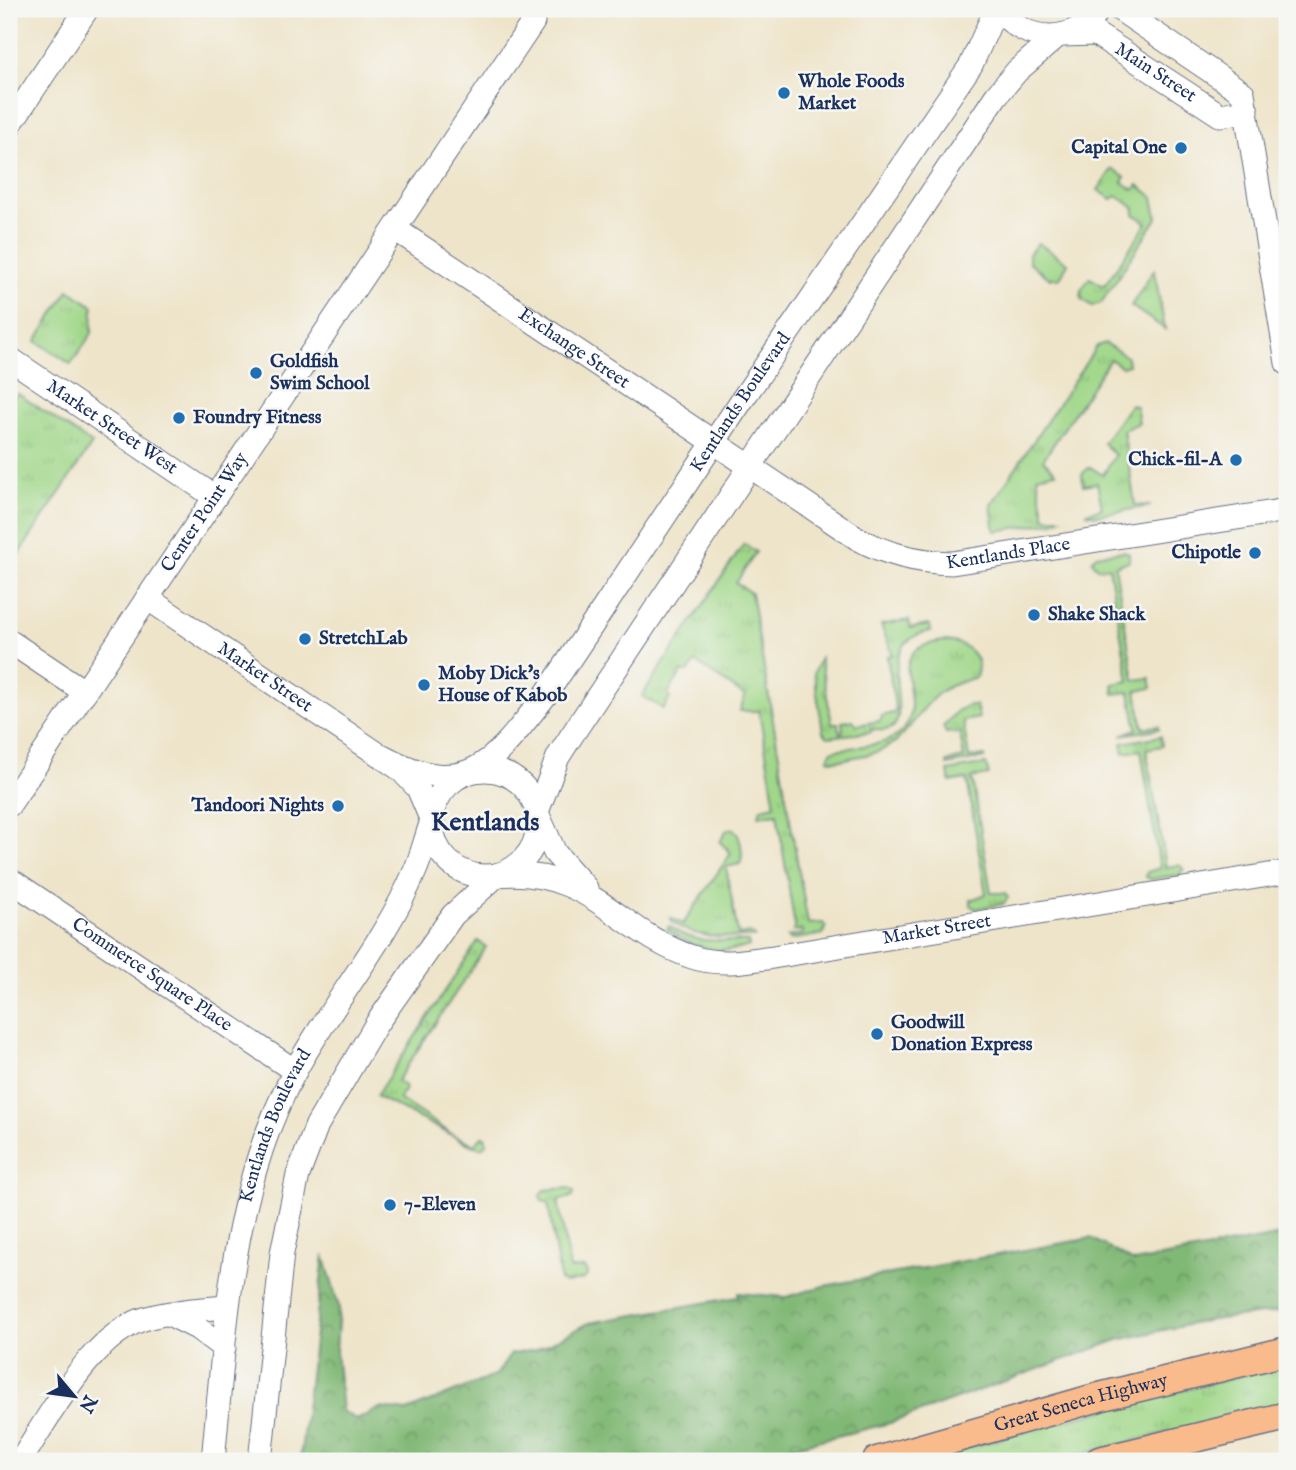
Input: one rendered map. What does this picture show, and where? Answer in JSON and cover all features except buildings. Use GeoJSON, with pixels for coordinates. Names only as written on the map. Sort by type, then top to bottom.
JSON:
{"type":"FeatureCollection","features":[{"type":"Feature","properties":{"kind":"main road","name":"Great Seneca Highway"},"geometry":{"type":"LineString","coordinates":[[877,1461],[1099,1397],[1287,1351]]}},
{"type":"Feature","properties":{"kind":"main road"},"geometry":{"type":"LineString","coordinates":[[1099,1461],[1287,1416]]}},
{"type":"Feature","properties":{"kind":"street"},"geometry":{"type":"LineString","coordinates":[[9,125],[87,9]]}},
{"type":"Feature","properties":{"kind":"street","name":"Center Point Way"},"geometry":{"type":"LineString","coordinates":[[9,805],[533,22],[529,9]]}},
{"type":"Feature","properties":{"kind":"street","name":"Main Street"},"geometry":{"type":"LineString","coordinates":[[998,9],[1028,33],[1059,36],[1096,34],[1220,116],[1247,111]]}},
{"type":"Feature","properties":{"kind":"street","name":"Kentlands Boulevard"},"geometry":{"type":"LineString","coordinates":[[460,776],[498,752],[545,696],[971,65],[998,9]]}},
{"type":"Feature","properties":{"kind":"street"},"geometry":{"type":"LineString","coordinates":[[537,812],[523,785],[506,774],[476,771],[460,776],[440,794],[432,821],[438,847],[451,864],[469,874],[497,875],[519,863],[528,853],[536,838],[537,812],[565,746],[996,96],[1017,71],[1059,36],[1085,25],[1099,9]]}},
{"type":"Feature","properties":{"kind":"street","name":"Main Street"},"geometry":{"type":"LineString","coordinates":[[1119,9],[1243,93],[1287,363]]}},
{"type":"Feature","properties":{"kind":"street","name":"Exchange Street"},"geometry":{"type":"LineString","coordinates":[[395,229],[751,468]]}},
{"type":"Feature","properties":{"kind":"street","name":"Market Street West"},"geometry":{"type":"LineString","coordinates":[[9,358],[215,497]]}},
{"type":"Feature","properties":{"kind":"street","name":"Kentlands Place"},"geometry":{"type":"LineString","coordinates":[[751,468],[872,547],[901,557],[938,563],[1022,554],[1287,510]]}},
{"type":"Feature","properties":{"kind":"street","name":"Market Street"},"geometry":{"type":"LineString","coordinates":[[148,598],[383,756],[416,784],[432,821]]}},
{"type":"Feature","properties":{"kind":"street"},"geometry":{"type":"LineString","coordinates":[[9,641],[85,692]]}},
{"type":"Feature","properties":{"kind":"street","name":"Market Street"},"geometry":{"type":"LineString","coordinates":[[383,756],[423,775],[460,776]]}},
{"type":"Feature","properties":{"kind":"street","name":"Market Street"},"geometry":{"type":"LineString","coordinates":[[537,812],[555,853],[600,902]]}},
{"type":"Feature","properties":{"kind":"street","name":"Kentlands Boulevard"},"geometry":{"type":"LineString","coordinates":[[214,1461],[227,1307],[239,1225],[249,1181],[295,1071],[398,904],[415,871],[432,821]]}},
{"type":"Feature","properties":{"kind":"street","name":"Market Street"},"geometry":{"type":"LineString","coordinates":[[497,875],[541,875],[567,884],[675,950],[694,958],[726,962],[773,957],[1287,872]]}},
{"type":"Feature","properties":{"kind":"street","name":"Kentlands Boulevard"},"geometry":{"type":"LineString","coordinates":[[260,1461],[282,1253],[298,1175],[317,1125],[377,1023],[453,915],[497,875]]}},
{"type":"Feature","properties":{"kind":"street","name":"Commerce Square Place"},"geometry":{"type":"LineString","coordinates":[[9,879],[295,1071]]}},
{"type":"Feature","properties":{"kind":"street"},"geometry":{"type":"LineString","coordinates":[[20,1461],[83,1369],[104,1344],[128,1325],[146,1318],[227,1307]]}},
{"type":"Feature","properties":{"kind":"street"},"geometry":{"type":"LineString","coordinates":[[169,1314],[197,1328],[224,1348]]}},
{"type":"Feature","properties":{"kind":"green space"},"geometry":{"type":"Polygon","coordinates":[[[1112,169],[1125,177],[1122,182],[1134,190],[1138,185],[1153,197],[1157,218],[1101,303],[1092,306],[1082,299],[1081,290],[1090,278],[1104,286],[1147,223],[1134,214],[1135,208],[1117,196],[1112,199],[1098,190],[1112,169]]]}},
{"type":"Feature","properties":{"kind":"green space"},"geometry":{"type":"Polygon","coordinates":[[[1038,243],[1068,263],[1060,278],[1049,278],[1029,262],[1029,254],[1038,243]]]}},
{"type":"Feature","properties":{"kind":"green space"},"geometry":{"type":"Polygon","coordinates":[[[1154,270],[1165,329],[1131,306],[1154,270]]]}},
{"type":"Feature","properties":{"kind":"green space"},"geometry":{"type":"Polygon","coordinates":[[[69,290],[93,306],[92,333],[71,364],[36,341],[69,290]]]}},
{"type":"Feature","properties":{"kind":"green space"},"geometry":{"type":"Polygon","coordinates":[[[1105,343],[1127,357],[1128,365],[1122,367],[1110,359],[1043,460],[1056,472],[1037,476],[1045,518],[1061,518],[1054,522],[995,531],[991,505],[1097,346],[1105,343]]]}},
{"type":"Feature","properties":{"kind":"green space"},"geometry":{"type":"Polygon","coordinates":[[[17,393],[92,444],[9,569],[9,405],[17,393]]]}},
{"type":"Feature","properties":{"kind":"green space"},"geometry":{"type":"Polygon","coordinates":[[[1130,405],[1136,406],[1139,423],[1123,430],[1135,505],[1151,506],[1097,515],[1086,513],[1102,508],[1097,483],[1083,485],[1082,474],[1090,467],[1103,475],[1115,455],[1103,443],[1130,405]]]}},
{"type":"Feature","properties":{"kind":"green space"},"geometry":{"type":"Polygon","coordinates":[[[744,544],[756,552],[736,583],[751,593],[808,924],[823,923],[826,927],[823,934],[790,940],[787,937],[803,934],[802,930],[793,931],[795,927],[777,813],[759,816],[761,808],[775,805],[759,711],[740,711],[745,696],[696,662],[688,672],[682,672],[668,693],[670,698],[663,709],[642,696],[744,544]]]}},
{"type":"Feature","properties":{"kind":"green space"},"geometry":{"type":"Polygon","coordinates":[[[1123,551],[1129,553],[1129,561],[1115,566],[1134,680],[1150,678],[1152,688],[1136,691],[1143,728],[1159,726],[1159,729],[1121,735],[1137,729],[1130,692],[1114,694],[1113,684],[1129,681],[1109,567],[1098,568],[1092,561],[1096,555],[1123,551]]]}},
{"type":"Feature","properties":{"kind":"green space"},"geometry":{"type":"Polygon","coordinates":[[[909,620],[910,628],[930,625],[931,631],[910,639],[900,653],[897,671],[897,721],[889,729],[871,729],[871,732],[828,737],[823,732],[814,673],[820,658],[832,723],[838,723],[840,733],[843,732],[842,722],[853,720],[857,725],[880,721],[882,716],[896,712],[887,656],[893,655],[881,625],[909,620]]]}},
{"type":"Feature","properties":{"kind":"green space"},"geometry":{"type":"Polygon","coordinates":[[[946,641],[960,644],[971,651],[977,663],[976,677],[940,692],[897,741],[886,748],[845,759],[828,759],[831,751],[873,745],[896,736],[907,724],[911,710],[908,667],[912,655],[924,646],[946,641]]]}},
{"type":"Feature","properties":{"kind":"green space"},"geometry":{"type":"Polygon","coordinates":[[[968,705],[976,705],[979,718],[963,721],[969,758],[985,758],[947,765],[947,762],[964,758],[960,732],[946,733],[943,727],[956,712],[968,705]]]}},
{"type":"Feature","properties":{"kind":"green space"},"geometry":{"type":"Polygon","coordinates":[[[1161,736],[1162,746],[1146,749],[1166,867],[1179,865],[1184,869],[1179,875],[1151,879],[1146,877],[1147,872],[1160,868],[1141,750],[1124,753],[1122,743],[1161,736]]]}},
{"type":"Feature","properties":{"kind":"green space"},"geometry":{"type":"Polygon","coordinates":[[[986,764],[989,775],[972,778],[991,893],[1005,893],[1008,898],[1003,904],[975,909],[971,900],[986,894],[967,779],[950,782],[948,771],[986,764]]]}},
{"type":"Feature","properties":{"kind":"green space"},"geometry":{"type":"Polygon","coordinates":[[[732,828],[738,835],[742,850],[740,864],[726,867],[738,935],[750,933],[755,937],[701,935],[681,928],[672,922],[671,918],[683,924],[731,853],[720,842],[726,831],[732,828]]]}},
{"type":"Feature","properties":{"kind":"green space"},"geometry":{"type":"Polygon","coordinates":[[[669,926],[683,935],[701,940],[748,942],[749,946],[728,950],[706,948],[685,941],[667,929],[669,926]]]}},
{"type":"Feature","properties":{"kind":"green space"},"geometry":{"type":"Polygon","coordinates":[[[478,941],[486,947],[397,1081],[406,1087],[399,1099],[455,1136],[475,1144],[482,1136],[485,1137],[487,1144],[481,1148],[471,1145],[376,1096],[478,941]]]}},
{"type":"Feature","properties":{"kind":"green space"},"geometry":{"type":"Polygon","coordinates":[[[569,1188],[574,1191],[573,1196],[558,1201],[570,1269],[584,1268],[588,1274],[584,1279],[565,1283],[560,1280],[548,1202],[542,1201],[540,1196],[545,1190],[569,1188]]]}},
{"type":"Feature","properties":{"kind":"green space"},"geometry":{"type":"Polygon","coordinates":[[[1287,1234],[1287,1311],[1210,1320],[1118,1340],[890,1423],[735,1461],[300,1461],[324,1255],[339,1307],[336,1351],[342,1411],[357,1420],[380,1408],[407,1411],[496,1375],[511,1354],[536,1350],[589,1323],[738,1297],[738,1293],[786,1297],[824,1286],[1091,1238],[1134,1262],[1287,1234]]]}},
{"type":"Feature","properties":{"kind":"green space"},"geometry":{"type":"Polygon","coordinates":[[[1287,1365],[1287,1403],[1053,1461],[921,1461],[1110,1408],[1287,1365]]]}},
{"type":"Feature","properties":{"kind":"place","name":"Whole Foods Market"},"geometry":{"type":"Point","coordinates":[784,93]}},
{"type":"Feature","properties":{"kind":"place","name":"Capital One"},"geometry":{"type":"Point","coordinates":[1181,148]}},
{"type":"Feature","properties":{"kind":"place","name":"Goldfish Swim School"},"geometry":{"type":"Point","coordinates":[256,373]}},
{"type":"Feature","properties":{"kind":"place","name":"Foundry Fitness"},"geometry":{"type":"Point","coordinates":[179,418]}},
{"type":"Feature","properties":{"kind":"place","name":"Chick-fil-A"},"geometry":{"type":"Point","coordinates":[1236,460]}},
{"type":"Feature","properties":{"kind":"place","name":"Chipotle"},"geometry":{"type":"Point","coordinates":[1255,553]}},
{"type":"Feature","properties":{"kind":"place","name":"Shake Shack"},"geometry":{"type":"Point","coordinates":[1034,615]}},
{"type":"Feature","properties":{"kind":"place","name":"StretchLab"},"geometry":{"type":"Point","coordinates":[305,639]}},
{"type":"Feature","properties":{"kind":"place","name":"Moby Dick's House of Kabob"},"geometry":{"type":"Point","coordinates":[424,685]}},
{"type":"Feature","properties":{"kind":"place","name":"Tandoori Nights"},"geometry":{"type":"Point","coordinates":[338,806]}},
{"type":"Feature","properties":{"kind":"place","name":"Goodwill Donation Express"},"geometry":{"type":"Point","coordinates":[877,1034]}},
{"type":"Feature","properties":{"kind":"place","name":"7-Eleven"},"geometry":{"type":"Point","coordinates":[390,1205]}},
{"type":"Feature","properties":{"kind":"district","name":"Kentlands"},"geometry":{"type":"Point","coordinates":[485,822]}}]}
